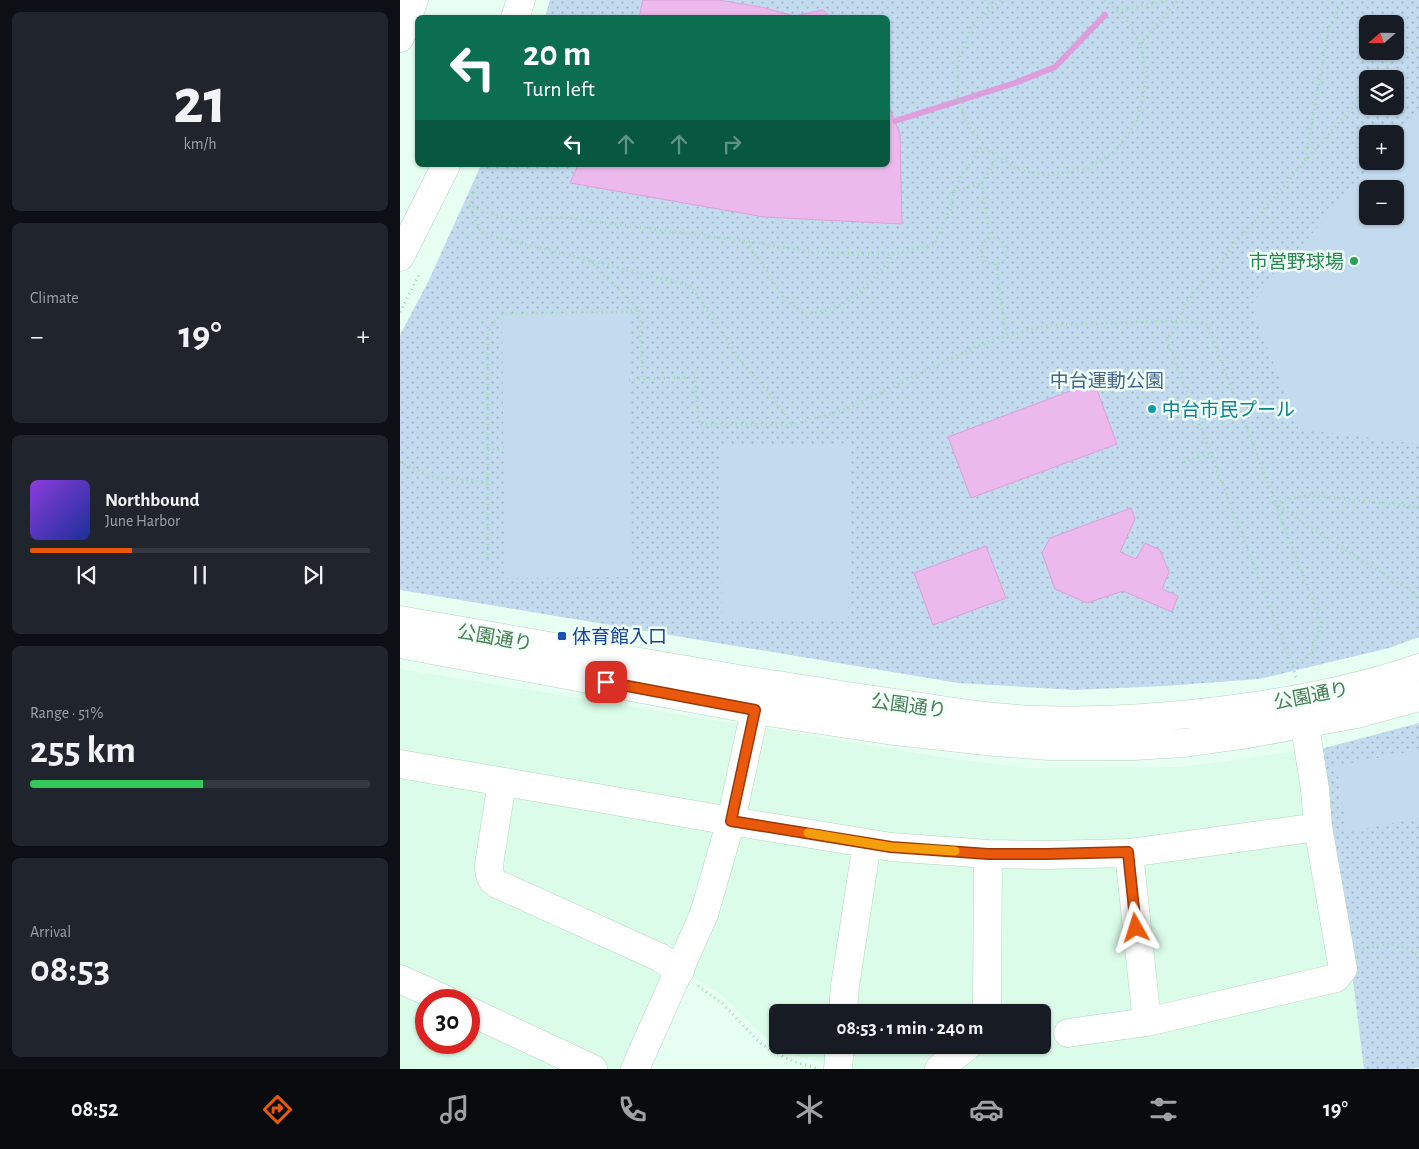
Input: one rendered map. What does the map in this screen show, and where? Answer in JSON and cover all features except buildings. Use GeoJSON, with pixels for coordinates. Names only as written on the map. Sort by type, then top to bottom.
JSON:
{"type":"FeatureCollection","features":[{"type":"Feature","properties":{"kind":"street"},"geometry":{"type":"LineString","coordinates":[[400,38],[414,0]]}},
{"type":"Feature","properties":{"kind":"street"},"geometry":{"type":"LineString","coordinates":[[516,15],[521,0]]}},
{"type":"Feature","properties":{"kind":"street"},"geometry":{"type":"LineString","coordinates":[[400,257],[445,167]]}},
{"type":"Feature","properties":{"kind":"street","name":"公園通り"},"geometry":{"type":"LineString","coordinates":[[400,620],[763,683],[980,716],[1034,720],[1111,720],[1224,711],[1303,711],[1357,714],[1419,697]]}},
{"type":"Feature","properties":{"kind":"street","name":"公園通り"},"geometry":{"type":"LineString","coordinates":[[400,644],[755,710],[887,730],[1049,746],[1133,746],[1184,743],[1303,711],[1419,668]]}},
{"type":"Feature","properties":{"kind":"street"},"geometry":{"type":"LineString","coordinates":[[635,1069],[704,914],[731,821],[755,710]]}},
{"type":"Feature","properties":{"kind":"street"},"geometry":{"type":"LineString","coordinates":[[1068,1033],[1146,1022],[1336,978],[1343,969],[1318,827],[1303,711]]}},
{"type":"Feature","properties":{"kind":"street"},"geometry":{"type":"LineString","coordinates":[[400,764],[891,847],[988,854],[1128,852],[1318,827]]}},
{"type":"Feature","properties":{"kind":"street"},"geometry":{"type":"LineString","coordinates":[[502,782],[489,865],[489,874],[492,880],[497,884],[659,957],[680,971]]}},
{"type":"Feature","properties":{"kind":"street"},"geometry":{"type":"LineString","coordinates":[[844,1004],[867,843]]}},
{"type":"Feature","properties":{"kind":"street"},"geometry":{"type":"LineString","coordinates":[[1128,852],[1146,1022]]}},
{"type":"Feature","properties":{"kind":"street"},"geometry":{"type":"LineString","coordinates":[[987,1004],[988,854]]}},
{"type":"Feature","properties":{"kind":"street"},"geometry":{"type":"LineString","coordinates":[[400,979],[422,989]]}},
{"type":"Feature","properties":{"kind":"street"},"geometry":{"type":"LineString","coordinates":[[480,1016],[592,1069]]}},
{"type":"Feature","properties":{"kind":"street"},"geometry":{"type":"LineString","coordinates":[[838,1069],[839,1054]]}},
{"type":"Feature","properties":{"kind":"street"},"geometry":{"type":"LineString","coordinates":[[939,1069],[958,1054]]}},
{"type":"Feature","properties":{"kind":"path"},"geometry":{"type":"LineString","coordinates":[[985,0],[993,7]]}},
{"type":"Feature","properties":{"kind":"path"},"geometry":{"type":"LineString","coordinates":[[1000,0],[971,28],[958,63],[957,93],[965,120],[989,152],[1017,169],[1046,175],[1086,169],[1115,152],[1137,122],[1147,76],[1140,44],[1128,22],[1103,0]]}},
{"type":"Feature","properties":{"kind":"path"},"geometry":{"type":"LineString","coordinates":[[1117,11],[1171,0]]}},
{"type":"Feature","properties":{"kind":"path"},"geometry":{"type":"LineString","coordinates":[[1140,44],[1179,0]]}},
{"type":"Feature","properties":{"kind":"path"},"geometry":{"type":"LineString","coordinates":[[1305,162],[1329,27],[1344,0]]}},
{"type":"Feature","properties":{"kind":"path"},"geometry":{"type":"LineString","coordinates":[[1386,70],[1396,58],[1419,46]]}},
{"type":"Feature","properties":{"kind":"path"},"geometry":{"type":"LineString","coordinates":[[1303,711],[1293,666],[1168,340],[1178,322],[1185,303],[1359,100]]}},
{"type":"Feature","properties":{"kind":"path"},"geometry":{"type":"LineString","coordinates":[[469,204],[514,221],[559,217],[810,252],[894,254],[934,245],[950,210],[956,185],[983,144]]}},
{"type":"Feature","properties":{"kind":"path"},"geometry":{"type":"LineString","coordinates":[[990,239],[982,183],[998,157]]}},
{"type":"Feature","properties":{"kind":"path"},"geometry":{"type":"LineString","coordinates":[[954,192],[982,183]]}},
{"type":"Feature","properties":{"kind":"path"},"geometry":{"type":"LineString","coordinates":[[474,192],[469,204],[481,233],[691,286],[743,364],[774,398],[792,425]]}},
{"type":"Feature","properties":{"kind":"path"},"geometry":{"type":"LineString","coordinates":[[990,239],[1002,242],[1006,248],[1005,256],[996,264],[988,263],[984,260],[981,253],[983,245],[990,239]]}},
{"type":"Feature","properties":{"kind":"path"},"geometry":{"type":"LineString","coordinates":[[746,242],[785,300],[806,315],[839,306],[864,288],[894,254]]}},
{"type":"Feature","properties":{"kind":"path"},"geometry":{"type":"LineString","coordinates":[[590,261],[639,310],[643,379]]}},
{"type":"Feature","properties":{"kind":"path"},"geometry":{"type":"LineString","coordinates":[[996,264],[1006,336]]}},
{"type":"Feature","properties":{"kind":"path"},"geometry":{"type":"LineString","coordinates":[[488,560],[488,335],[493,323],[502,314],[629,312],[639,310]]}},
{"type":"Feature","properties":{"kind":"path"},"geometry":{"type":"LineString","coordinates":[[629,380],[695,377],[699,424],[792,425],[847,409],[992,340],[1050,325],[1178,322],[1207,324],[1322,625],[1310,656],[1293,666]]}},
{"type":"Feature","properties":{"kind":"path"},"geometry":{"type":"LineString","coordinates":[[488,450],[503,449]]}},
{"type":"Feature","properties":{"kind":"path"},"geometry":{"type":"LineString","coordinates":[[1184,462],[1210,452]]}},
{"type":"Feature","properties":{"kind":"path"},"geometry":{"type":"LineString","coordinates":[[400,462],[436,478],[488,482]]}},
{"type":"Feature","properties":{"kind":"path"},"geometry":{"type":"LineString","coordinates":[[1274,502],[1309,495],[1419,507]]}},
{"type":"Feature","properties":{"kind":"path"},"geometry":{"type":"LineString","coordinates":[[1274,502],[1313,530],[1417,592],[1419,600]]}},
{"type":"Feature","properties":{"kind":"path"},"geometry":{"type":"LineString","coordinates":[[1360,949],[1384,943],[1399,944],[1419,954]]}},
{"type":"Feature","properties":{"kind":"path"},"geometry":{"type":"LineString","coordinates":[[680,971],[723,1004],[760,1043],[792,1061],[821,1069]]}},
{"type":"Feature","properties":{"kind":"shaded area"},"geometry":{"type":"Polygon","coordinates":[[[643,0],[718,0],[761,7],[790,15],[639,15],[643,0]]]}},
{"type":"Feature","properties":{"kind":"shaded area"},"geometry":{"type":"Polygon","coordinates":[[[823,10],[828,15],[799,15],[823,10]]]}},
{"type":"Feature","properties":{"kind":"shaded area"},"geometry":{"type":"Polygon","coordinates":[[[890,110],[900,134],[902,224],[764,217],[570,183],[577,167],[890,167],[890,110]]]}},
{"type":"Feature","properties":{"kind":"shaded area"},"geometry":{"type":"Polygon","coordinates":[[[1094,382],[1117,444],[971,498],[948,437],[1094,382]]]}},
{"type":"Feature","properties":{"kind":"shaded area"},"geometry":{"type":"Polygon","coordinates":[[[1131,508],[1135,519],[1120,552],[1136,559],[1145,543],[1160,550],[1169,572],[1162,589],[1178,596],[1172,612],[1123,591],[1087,603],[1055,589],[1042,553],[1050,538],[1131,508]]]}},
{"type":"Feature","properties":{"kind":"shaded area"},"geometry":{"type":"Polygon","coordinates":[[[986,546],[1006,598],[933,625],[914,573],[986,546]]]}},
{"type":"Feature","properties":{"kind":"shaded area"},"geometry":{"type":"Polygon","coordinates":[[[400,669],[954,759],[1026,768],[1181,767],[1317,750],[1419,723],[1419,1067],[1411,1069],[845,1069],[845,1065],[804,1059],[790,1054],[1051,1054],[1051,1004],[769,1004],[769,1041],[721,994],[695,978],[664,981],[623,1069],[400,1069],[400,669]]]}},
{"type":"Feature","properties":{"kind":"green space","name":"中台運動公園"},"geometry":{"type":"Polygon","coordinates":[[[550,0],[1419,0],[1419,637],[1389,648],[1259,679],[1074,690],[958,683],[400,590],[400,335],[429,280],[480,167],[890,167],[890,15],[546,15],[550,0]]]}},
{"type":"Feature","properties":{"kind":"green space","name":"市営野球場"},"geometry":{"type":"Polygon","coordinates":[[[1419,109],[1419,444],[1299,429],[1251,305],[1366,170],[1404,170],[1404,126],[1419,109]]]}},
{"type":"Feature","properties":{"kind":"green space"},"geometry":{"type":"Polygon","coordinates":[[[629,312],[632,577],[505,578],[502,314],[629,312]]]}},
{"type":"Feature","properties":{"kind":"green space"},"geometry":{"type":"Polygon","coordinates":[[[851,443],[848,621],[722,619],[720,446],[851,443]]]}},
{"type":"Feature","properties":{"kind":"green space"},"geometry":{"type":"Polygon","coordinates":[[[1419,723],[1419,1067],[1411,1069],[1364,1069],[1348,941],[1317,750],[1419,723]]]}},
{"type":"Feature","properties":{"kind":"green space"},"geometry":{"type":"Polygon","coordinates":[[[1419,750],[1419,818],[1347,832],[1336,766],[1419,750]]]}},
{"type":"Feature","properties":{"kind":"waterway"},"geometry":{"type":"LineString","coordinates":[[895,121],[1015,83],[1055,67],[1105,15]]}},
{"type":"Feature","properties":{"kind":"slow traffic"},"geometry":{"type":"LineString","coordinates":[[808,833],[891,847],[955,851]]}},
{"type":"Feature","properties":{"kind":"place","name":"市営野球場"},"geometry":{"type":"Point","coordinates":[1354,261]}},
{"type":"Feature","properties":{"kind":"place","name":"中台市民プール"},"geometry":{"type":"Point","coordinates":[1152,409]}},
{"type":"Feature","properties":{"kind":"place","name":"体育館入口"},"geometry":{"type":"Point","coordinates":[562,636]}},
{"type":"Feature","properties":{"kind":"route"},"geometry":{"type":"LineString","coordinates":[[606,682],[755,710],[731,821],[891,847],[988,854],[1128,852],[1136,928]]}}]}
